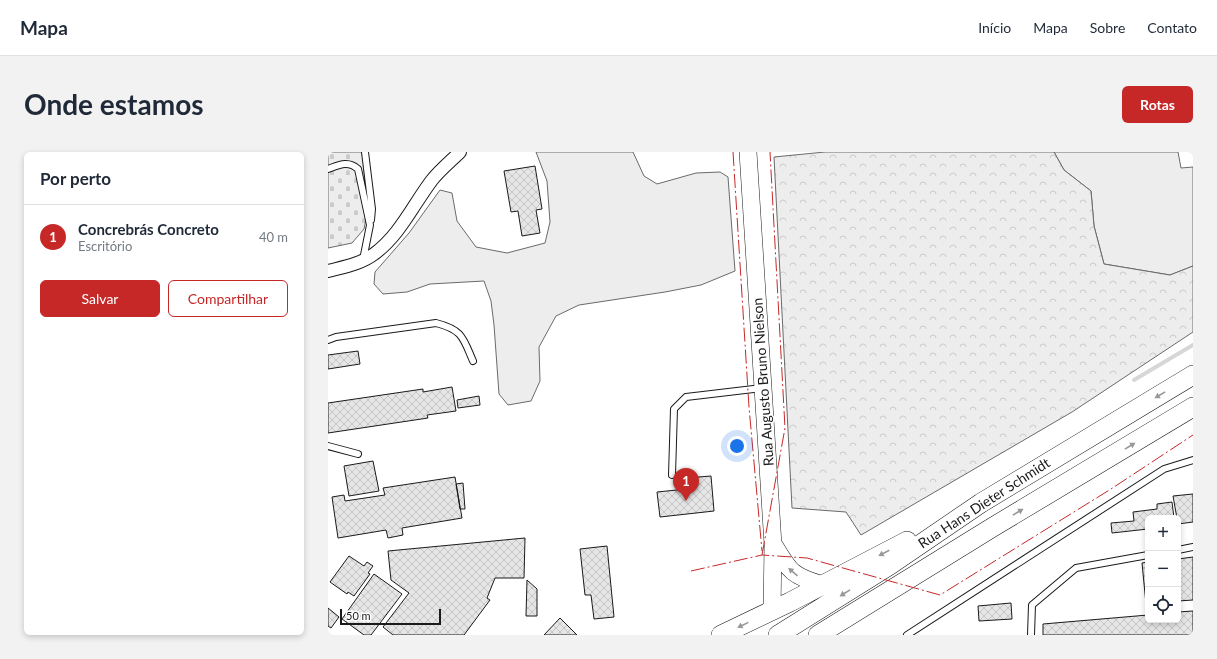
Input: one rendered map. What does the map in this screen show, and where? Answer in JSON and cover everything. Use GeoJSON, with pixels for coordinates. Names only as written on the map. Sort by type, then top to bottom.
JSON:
{"type":"FeatureCollection","features":[{"type":"Feature","properties":{"kind":"main road","name":"Rua Augusto Bruno Nielson"},"geometry":{"type":"LineString","coordinates":[[748,152],[773,545],[788,569],[797,577],[823,585]]}},
{"type":"Feature","properties":{"kind":"main road","name":"Rua Hans Dieter Schmidt"},"geometry":{"type":"LineString","coordinates":[[778,635],[890,565],[981,503],[1193,375]]}},
{"type":"Feature","properties":{"kind":"main road","name":"Rua Hans Dieter Schmidt"},"geometry":{"type":"LineString","coordinates":[[818,635],[993,527],[1193,407]]}},
{"type":"Feature","properties":{"kind":"main road"},"geometry":{"type":"LineString","coordinates":[[721,635],[823,585],[981,503]]}},
{"type":"Feature","properties":{"kind":"main road"},"geometry":{"type":"LineString","coordinates":[[838,635],[993,527]]}},
{"type":"Feature","properties":{"kind":"main road"},"geometry":{"type":"LineString","coordinates":[[772,610],[773,545]]}},
{"type":"Feature","properties":{"kind":"street"},"geometry":{"type":"LineString","coordinates":[[328,271],[364,260],[373,254],[390,238],[432,180],[460,152]]}},
{"type":"Feature","properties":{"kind":"lane"},"geometry":{"type":"LineString","coordinates":[[364,260],[372,209],[365,152]]}},
{"type":"Feature","properties":{"kind":"lane"},"geometry":{"type":"LineString","coordinates":[[328,169],[346,163],[353,164],[358,169],[370,225]]}},
{"type":"Feature","properties":{"kind":"lane"},"geometry":{"type":"LineString","coordinates":[[328,340],[336,337],[436,323],[452,327],[462,337],[473,361]]}},
{"type":"Feature","properties":{"kind":"lane"},"geometry":{"type":"LineString","coordinates":[[672,476],[674,409],[677,404],[686,397],[763,388]]}},
{"type":"Feature","properties":{"kind":"lane"},"geometry":{"type":"LineString","coordinates":[[328,446],[358,454]]}},
{"type":"Feature","properties":{"kind":"lane"},"geometry":{"type":"LineString","coordinates":[[906,635],[1164,469],[1193,460]]}},
{"type":"Feature","properties":{"kind":"lane"},"geometry":{"type":"LineString","coordinates":[[1181,549],[1193,547]]}},
{"type":"Feature","properties":{"kind":"lane"},"geometry":{"type":"LineString","coordinates":[[1031,635],[1032,605],[1076,568],[1145,556]]}},
{"type":"Feature","properties":{"kind":"shaded area"},"geometry":{"type":"Polygon","coordinates":[[[536,152],[633,152],[644,176],[657,184],[696,173],[720,172],[728,177],[735,271],[701,285],[579,305],[556,316],[539,347],[540,381],[531,401],[508,405],[499,394],[491,301],[484,281],[430,284],[407,292],[383,294],[374,284],[375,272],[409,233],[440,190],[452,193],[457,221],[476,247],[507,253],[545,243],[550,222],[547,181],[536,152]]]}},
{"type":"Feature","properties":{"kind":"shaded area"},"geometry":{"type":"Polygon","coordinates":[[[1054,152],[1178,152],[1181,168],[1193,167],[1193,266],[1170,275],[1104,264],[1094,226],[1091,191],[1064,170],[1054,152]]]}},
{"type":"Feature","properties":{"kind":"green space"},"geometry":{"type":"Polygon","coordinates":[[[328,152],[362,152],[370,198],[364,229],[352,243],[328,248],[328,152]]]}},
{"type":"Feature","properties":{"kind":"green space"},"geometry":{"type":"Polygon","coordinates":[[[825,152],[1054,152],[1064,170],[1091,191],[1094,226],[1104,264],[1170,275],[1193,266],[1193,332],[1072,412],[861,535],[846,512],[792,508],[774,157],[825,152]]]}},
{"type":"Feature","properties":{"kind":"building"},"geometry":{"type":"Polygon","coordinates":[[[535,166],[542,209],[536,210],[540,233],[522,236],[518,211],[511,212],[504,171],[535,166]]]}},
{"type":"Feature","properties":{"kind":"building"},"geometry":{"type":"Polygon","coordinates":[[[358,351],[360,364],[328,369],[328,355],[358,351]]]}},
{"type":"Feature","properties":{"kind":"building"},"geometry":{"type":"Polygon","coordinates":[[[452,387],[456,411],[427,415],[428,418],[328,433],[328,403],[423,389],[423,392],[452,387]]]}},
{"type":"Feature","properties":{"kind":"building"},"geometry":{"type":"Polygon","coordinates":[[[479,396],[480,405],[458,408],[457,400],[479,396]]]}},
{"type":"Feature","properties":{"kind":"building"},"geometry":{"type":"Polygon","coordinates":[[[373,461],[379,491],[349,496],[344,466],[373,461]]]}},
{"type":"Feature","properties":{"kind":"building"},"geometry":{"type":"Polygon","coordinates":[[[711,476],[714,511],[660,517],[657,492],[687,489],[686,478],[711,476]]]}},
{"type":"Feature","properties":{"kind":"building"},"geometry":{"type":"Polygon","coordinates":[[[455,477],[462,518],[402,528],[403,535],[388,538],[386,530],[338,538],[332,497],[344,495],[345,501],[385,495],[383,488],[455,477]]]}},
{"type":"Feature","properties":{"kind":"building"},"geometry":{"type":"Polygon","coordinates":[[[463,483],[465,509],[460,509],[456,484],[463,483]]]}},
{"type":"Feature","properties":{"kind":"building"},"geometry":{"type":"Polygon","coordinates":[[[1193,494],[1193,522],[1181,524],[1181,515],[1176,515],[1173,496],[1193,494]]]}},
{"type":"Feature","properties":{"kind":"building"},"geometry":{"type":"Polygon","coordinates":[[[1172,502],[1174,515],[1145,515],[1145,529],[1112,533],[1111,523],[1134,521],[1133,512],[1157,509],[1157,504],[1172,502]]]}},
{"type":"Feature","properties":{"kind":"building"},"geometry":{"type":"Polygon","coordinates":[[[525,538],[524,578],[495,578],[487,598],[490,600],[464,635],[393,635],[383,627],[409,593],[391,580],[388,551],[525,538]]]}},
{"type":"Feature","properties":{"kind":"building"},"geometry":{"type":"Polygon","coordinates":[[[607,546],[614,617],[594,619],[591,595],[585,595],[580,549],[607,546]]]}},
{"type":"Feature","properties":{"kind":"building"},"geometry":{"type":"Polygon","coordinates":[[[349,556],[364,566],[367,562],[373,566],[368,573],[370,574],[354,596],[348,592],[347,594],[330,582],[349,556]]]}},
{"type":"Feature","properties":{"kind":"building"},"geometry":{"type":"Polygon","coordinates":[[[1193,557],[1193,600],[1181,601],[1181,559],[1193,557]]]}},
{"type":"Feature","properties":{"kind":"building"},"geometry":{"type":"Polygon","coordinates":[[[1145,562],[1145,594],[1142,563],[1145,562]]]}},
{"type":"Feature","properties":{"kind":"building"},"geometry":{"type":"Polygon","coordinates":[[[374,574],[402,594],[371,635],[364,635],[342,619],[374,574]]]}},
{"type":"Feature","properties":{"kind":"building"},"geometry":{"type":"Polygon","coordinates":[[[527,580],[537,589],[537,616],[526,616],[527,580]]]}},
{"type":"Feature","properties":{"kind":"building"},"geometry":{"type":"Polygon","coordinates":[[[1011,603],[1012,619],[979,621],[978,606],[1011,603]]]}},
{"type":"Feature","properties":{"kind":"building"},"geometry":{"type":"Polygon","coordinates":[[[328,608],[339,617],[331,628],[328,626],[328,608]]]}},
{"type":"Feature","properties":{"kind":"building"},"geometry":{"type":"Polygon","coordinates":[[[1193,611],[1193,635],[1043,635],[1043,624],[1145,615],[1145,623],[1181,623],[1181,612],[1193,611]]]}},
{"type":"Feature","properties":{"kind":"building"},"geometry":{"type":"Polygon","coordinates":[[[560,618],[577,635],[544,635],[560,618]]]}},
{"type":"Feature","properties":{"kind":"waterway"},"geometry":{"type":"LineString","coordinates":[[1134,380],[1193,345]]}},
{"type":"Feature","properties":{"kind":"power"},"geometry":{"type":"LineString","coordinates":[[733,152],[749,407],[762,551]]}},
{"type":"Feature","properties":{"kind":"power"},"geometry":{"type":"LineString","coordinates":[[762,555],[785,428],[770,152]]}},
{"type":"Feature","properties":{"kind":"power"},"geometry":{"type":"LineString","coordinates":[[691,571],[762,555],[807,558],[940,595],[1111,489],[1193,435]]}},
{"type":"Feature","properties":{"kind":"place","name":"Concrebrás Concreto"},"geometry":{"type":"Point","coordinates":[686,501]}}]}
